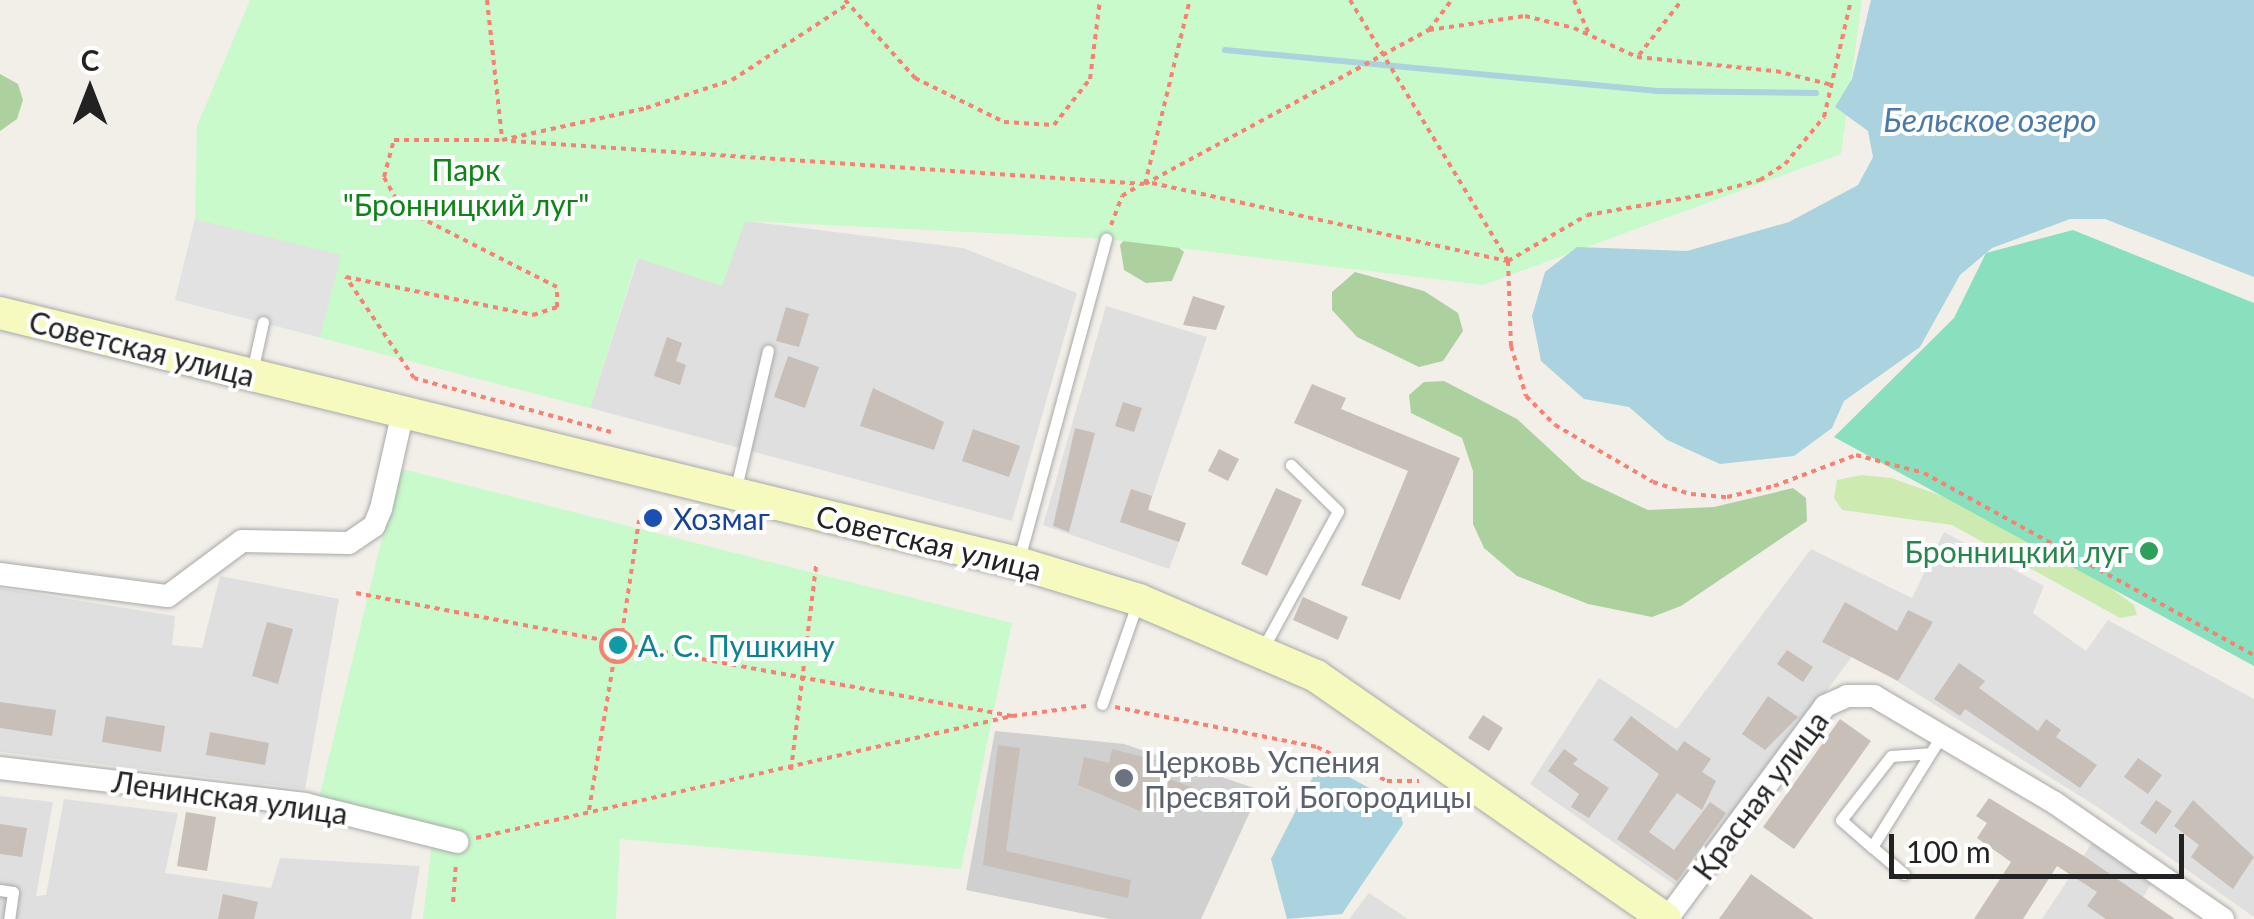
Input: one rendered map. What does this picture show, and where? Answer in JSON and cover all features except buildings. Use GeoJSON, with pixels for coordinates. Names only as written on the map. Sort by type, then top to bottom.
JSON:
{"type":"FeatureCollection","features":[{"type":"Feature","properties":{"kind":"main road","name":"Советская улица"},"geometry":{"type":"LineString","coordinates":[[0,313],[1018,563],[1139,600],[1262,650],[1396,726],[1666,919]]}},
{"type":"Feature","properties":{"kind":"street"},"geometry":{"type":"LineString","coordinates":[[0,574],[168,596],[242,542],[349,543],[374,526],[403,411]]}},
{"type":"Feature","properties":{"kind":"street","name":"Красная улица"},"geometry":{"type":"LineString","coordinates":[[1666,919],[1825,706],[1847,696],[1874,696],[1936,744],[2055,803],[2223,919]]}},
{"type":"Feature","properties":{"kind":"street","name":"Ленинская улица"},"geometry":{"type":"LineString","coordinates":[[0,768],[277,800],[457,842]]}},
{"type":"Feature","properties":{"kind":"lane"},"geometry":{"type":"LineString","coordinates":[[1018,563],[1106,239]]}},
{"type":"Feature","properties":{"kind":"lane"},"geometry":{"type":"LineString","coordinates":[[251,374],[263,322]]}},
{"type":"Feature","properties":{"kind":"lane"},"geometry":{"type":"LineString","coordinates":[[735,492],[768,352]]}},
{"type":"Feature","properties":{"kind":"lane"},"geometry":{"type":"LineString","coordinates":[[1262,650],[1338,511],[1291,464]]}},
{"type":"Feature","properties":{"kind":"lane"},"geometry":{"type":"LineString","coordinates":[[1102,704],[1139,600]]}},
{"type":"Feature","properties":{"kind":"lane"},"geometry":{"type":"LineString","coordinates":[[1872,847],[1936,744]]}},
{"type":"Feature","properties":{"kind":"lane"},"geometry":{"type":"LineString","coordinates":[[1904,874],[1842,820],[1891,756],[1936,744]]}},
{"type":"Feature","properties":{"kind":"lane"},"geometry":{"type":"LineString","coordinates":[[0,890],[13,892],[9,919]]}},
{"type":"Feature","properties":{"kind":"path"},"geometry":{"type":"LineString","coordinates":[[488,0],[502,140]]}},
{"type":"Feature","properties":{"kind":"path"},"geometry":{"type":"LineString","coordinates":[[502,140],[732,80],[847,2],[915,78],[1004,122],[1054,125],[1090,79],[1100,0]]}},
{"type":"Feature","properties":{"kind":"path"},"geometry":{"type":"LineString","coordinates":[[1145,184],[1190,0]]}},
{"type":"Feature","properties":{"kind":"path"},"geometry":{"type":"LineString","coordinates":[[1350,0],[1508,261],[1510,346],[1526,396],[1555,425],[1652,482],[1727,497],[1774,486],[1836,459],[1875,457],[1924,473],[2034,530],[2254,655]]}},
{"type":"Feature","properties":{"kind":"path"},"geometry":{"type":"LineString","coordinates":[[1428,30],[1452,0]]}},
{"type":"Feature","properties":{"kind":"path"},"geometry":{"type":"LineString","coordinates":[[1574,0],[1590,36]]}},
{"type":"Feature","properties":{"kind":"path"},"geometry":{"type":"LineString","coordinates":[[1637,58],[1682,0]]}},
{"type":"Feature","properties":{"kind":"path"},"geometry":{"type":"LineString","coordinates":[[611,432],[414,378],[346,277],[533,314],[557,307],[557,287],[400,208],[384,177],[394,140],[502,140],[1145,184],[1161,181],[1508,261],[1587,214],[1760,180],[1800,148],[1824,117],[1851,0]]}},
{"type":"Feature","properties":{"kind":"path"},"geometry":{"type":"LineString","coordinates":[[1106,239],[1122,196],[1428,30],[1525,16],[1590,36],[1637,58],[1776,70],[1834,86]]}},
{"type":"Feature","properties":{"kind":"path"},"geometry":{"type":"LineString","coordinates":[[622,633],[639,520]]}},
{"type":"Feature","properties":{"kind":"path"},"geometry":{"type":"LineString","coordinates":[[791,771],[798,674],[816,566]]}},
{"type":"Feature","properties":{"kind":"path"},"geometry":{"type":"LineString","coordinates":[[356,593],[602,640]]}},
{"type":"Feature","properties":{"kind":"path"},"geometry":{"type":"LineString","coordinates":[[604,630],[634,635],[630,662],[600,657],[602,640],[604,630]]}},
{"type":"Feature","properties":{"kind":"path"},"geometry":{"type":"LineString","coordinates":[[632,646],[1012,716]]}},
{"type":"Feature","properties":{"kind":"path"},"geometry":{"type":"LineString","coordinates":[[590,810],[614,659]]}},
{"type":"Feature","properties":{"kind":"path"},"geometry":{"type":"LineString","coordinates":[[453,902],[457,842],[590,810],[791,771],[1012,716],[1102,704],[1317,747],[1387,780],[1425,780]]}},
{"type":"Feature","properties":{"kind":"shaded area"},"geometry":{"type":"Polygon","coordinates":[[[195,219],[341,255],[320,337],[175,300],[195,219]]]}},
{"type":"Feature","properties":{"kind":"shaded area"},"geometry":{"type":"Polygon","coordinates":[[[745,221],[963,248],[1077,293],[1012,521],[590,408],[638,258],[745,221]]]}},
{"type":"Feature","properties":{"kind":"shaded area"},"geometry":{"type":"Polygon","coordinates":[[[1106,306],[1207,337],[1148,509],[1186,523],[1169,569],[1043,525],[1106,306]]]}},
{"type":"Feature","properties":{"kind":"shaded area"},"geometry":{"type":"Polygon","coordinates":[[[1944,532],[2044,586],[2033,613],[2086,651],[2108,620],[2254,699],[2254,917],[2099,808],[1854,654],[1679,888],[1530,784],[1599,678],[1677,729],[1811,549],[1912,598],[1944,532]]]}},
{"type":"Feature","properties":{"kind":"shaded area"},"geometry":{"type":"Polygon","coordinates":[[[220,576],[339,599],[305,789],[0,752],[0,588],[175,616],[172,645],[202,648],[220,576]]]}},
{"type":"Feature","properties":{"kind":"shaded area"},"geometry":{"type":"Polygon","coordinates":[[[995,731],[1124,744],[1260,790],[1201,919],[1110,919],[966,890],[995,731]]]}},
{"type":"Feature","properties":{"kind":"shaded area"},"geometry":{"type":"Polygon","coordinates":[[[0,796],[53,802],[36,896],[46,895],[64,799],[178,813],[165,873],[271,888],[280,858],[420,866],[411,919],[0,919],[0,796]]]}},
{"type":"Feature","properties":{"kind":"shaded area"},"geometry":{"type":"Polygon","coordinates":[[[2092,843],[2151,884],[2130,919],[2042,919],[2092,843]]]}},
{"type":"Feature","properties":{"kind":"shaded area"},"geometry":{"type":"Polygon","coordinates":[[[1369,893],[1408,919],[1349,919],[1369,893]]]}},
{"type":"Feature","properties":{"kind":"green space","name":"Парк \"Бронницкий луг\""},"geometry":{"type":"Polygon","coordinates":[[[250,0],[1862,0],[1841,154],[1483,285],[1106,239],[745,221],[722,286],[637,258],[590,408],[175,300],[195,219],[197,126],[250,0]]]}},
{"type":"Feature","properties":{"kind":"green space"},"geometry":{"type":"Polygon","coordinates":[[[0,74],[18,84],[23,100],[17,119],[0,131],[0,74]]]}},
{"type":"Feature","properties":{"kind":"green space","name":"Бронницкий луг"},"geometry":{"type":"Polygon","coordinates":[[[2073,230],[2254,303],[2254,666],[1834,437],[1954,318],[1986,253],[2073,230]]]}},
{"type":"Feature","properties":{"kind":"green space"},"geometry":{"type":"Polygon","coordinates":[[[1130,232],[1165,237],[1184,252],[1172,281],[1146,283],[1124,270],[1120,245],[1130,232]]]}},
{"type":"Feature","properties":{"kind":"green space"},"geometry":{"type":"Polygon","coordinates":[[[1355,272],[1424,291],[1458,313],[1463,331],[1443,361],[1419,367],[1357,337],[1332,310],[1332,292],[1355,272]]]}},
{"type":"Feature","properties":{"kind":"green space"},"geometry":{"type":"Polygon","coordinates":[[[1444,381],[1517,419],[1582,479],[1648,510],[1714,507],[1793,488],[1806,498],[1807,521],[1681,606],[1652,617],[1588,604],[1517,576],[1484,548],[1473,524],[1473,471],[1462,438],[1411,413],[1409,395],[1424,382],[1444,381]]]}},
{"type":"Feature","properties":{"kind":"green space"},"geometry":{"type":"Polygon","coordinates":[[[399,468],[1012,623],[961,869],[620,839],[616,919],[423,919],[434,825],[319,798],[399,468]]]}},
{"type":"Feature","properties":{"kind":"green space"},"geometry":{"type":"Polygon","coordinates":[[[1862,475],[1891,478],[1983,510],[2061,552],[2134,605],[2137,615],[2120,618],[1952,525],[1842,510],[1834,498],[1837,480],[1862,475]]]}},
{"type":"Feature","properties":{"kind":"water","name":"Бельское озеро"},"geometry":{"type":"Polygon","coordinates":[[[1871,0],[2254,0],[2254,277],[2105,219],[2070,219],[1992,248],[1960,275],[1920,347],[1844,401],[1832,428],[1794,456],[1720,464],[1667,440],[1629,407],[1584,399],[1541,361],[1532,316],[1545,272],[1577,247],[1687,251],[1789,222],[1858,185],[1873,157],[1868,131],[1835,107],[1852,79],[1871,0]]]}},
{"type":"Feature","properties":{"kind":"water"},"geometry":{"type":"Polygon","coordinates":[[[1331,767],[1398,804],[1403,824],[1342,914],[1287,919],[1271,859],[1316,771],[1331,767]]]}},
{"type":"Feature","properties":{"kind":"waterway"},"geometry":{"type":"LineString","coordinates":[[1225,50],[1655,91],[1816,93]]}},
{"type":"Feature","properties":{"kind":"place","name":"Хозмаг"},"geometry":{"type":"Point","coordinates":[653,518]}},
{"type":"Feature","properties":{"kind":"place","name":"Бронницкий луг"},"geometry":{"type":"Point","coordinates":[2149,551]}},
{"type":"Feature","properties":{"kind":"place","name":"А. С. Пушкину"},"geometry":{"type":"Point","coordinates":[618,645]}},
{"type":"Feature","properties":{"kind":"place","name":"Церковь Успения Пресвятой Богородицы"},"geometry":{"type":"Point","coordinates":[1124,778]}}]}
